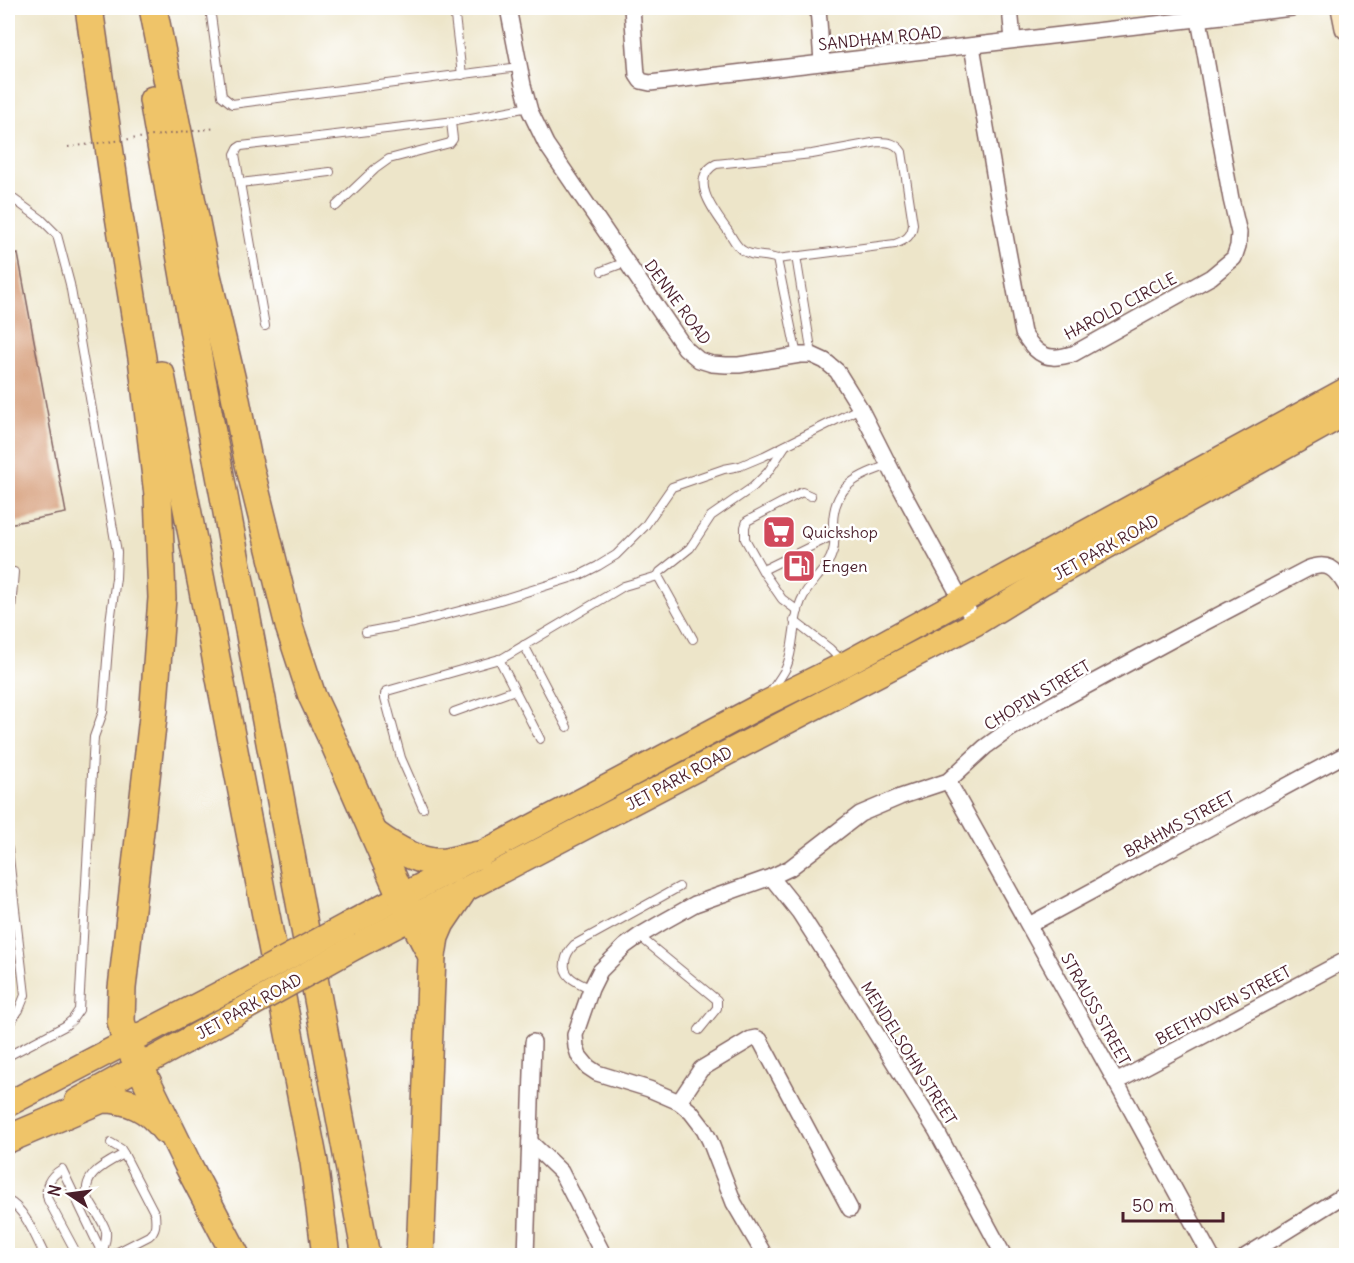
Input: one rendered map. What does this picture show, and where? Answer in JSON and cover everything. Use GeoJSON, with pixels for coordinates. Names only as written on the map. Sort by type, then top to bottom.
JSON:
{"type":"FeatureCollection","features":[{"type":"Feature","properties":{"kind":"highway"},"geometry":{"type":"LineString","coordinates":[[89,8],[142,358],[158,495],[162,598],[153,717],[122,988],[121,1021],[126,1042],[236,1256]]}},
{"type":"Feature","properties":{"kind":"highway"},"geometry":{"type":"LineString","coordinates":[[95,8],[150,315],[314,1162],[326,1256]]}},
{"type":"Feature","properties":{"kind":"highway"},"geometry":{"type":"LineString","coordinates":[[137,8],[200,368],[366,1256]]}},
{"type":"Feature","properties":{"kind":"highway"},"geometry":{"type":"LineString","coordinates":[[153,8],[205,267],[248,460],[289,626],[312,696],[407,907],[432,956]]}},
{"type":"Feature","properties":{"kind":"highway"},"geometry":{"type":"LineString","coordinates":[[375,834],[398,850],[417,858],[443,862],[479,855]]}},
{"type":"Feature","properties":{"kind":"highway"},"geometry":{"type":"LineString","coordinates":[[420,1256],[432,956],[435,937],[441,923],[462,892]]}},
{"type":"Feature","properties":{"kind":"highway"},"geometry":{"type":"LineString","coordinates":[[8,1139],[102,1100],[116,1099],[145,1109],[159,1121],[188,1163]]}},
{"type":"Feature","properties":{"kind":"main road"},"geometry":{"type":"LineString","coordinates":[[1342,8],[1347,28]]}},
{"type":"Feature","properties":{"kind":"main road"},"geometry":{"type":"LineString","coordinates":[[1320,405],[1334,391],[1347,383]]}},
{"type":"Feature","properties":{"kind":"main road","name":"JET PARK ROAD"},"geometry":{"type":"LineString","coordinates":[[8,1104],[229,988],[353,935],[407,907],[479,855],[962,601],[1347,390]]}},
{"type":"Feature","properties":{"kind":"main road","name":"JET PARK ROAD"},"geometry":{"type":"LineString","coordinates":[[407,907],[462,892],[976,623],[1041,583],[1347,413]]}},
{"type":"Feature","properties":{"kind":"main road","name":"JET PARK ROAD"},"geometry":{"type":"LineString","coordinates":[[8,1139],[235,1014],[353,935]]}},
{"type":"Feature","properties":{"kind":"street","name":"DENNE ROAD"},"geometry":{"type":"LineString","coordinates":[[508,8],[529,107],[546,144],[686,348],[699,360],[712,364],[740,365],[804,356]]}},
{"type":"Feature","properties":{"kind":"street","name":"SANDHAM ROAD"},"geometry":{"type":"LineString","coordinates":[[632,8],[637,75],[641,81],[650,83],[972,46],[1197,13],[1292,8]]}},
{"type":"Feature","properties":{"kind":"street"},"geometry":{"type":"LineString","coordinates":[[818,8],[822,62]]}},
{"type":"Feature","properties":{"kind":"street"},"geometry":{"type":"LineString","coordinates":[[1010,8],[1013,40]]}},
{"type":"Feature","properties":{"kind":"street","name":"HAROLD CIRCLE"},"geometry":{"type":"LineString","coordinates":[[972,46],[1023,333],[1030,345],[1040,353],[1053,357],[1073,354],[1211,277],[1234,258],[1239,233],[1197,13]]}},
{"type":"Feature","properties":{"kind":"street"},"geometry":{"type":"LineString","coordinates":[[804,356],[825,361],[837,371],[860,408],[962,601],[976,623]]}},
{"type":"Feature","properties":{"kind":"street","name":"CHOPIN STREET"},"geometry":{"type":"LineString","coordinates":[[679,1102],[648,1089],[597,1073],[583,1062],[576,1047],[575,1035],[591,989],[600,971],[625,946],[695,904],[771,877],[789,868],[871,808],[948,781],[996,738],[1044,709],[1307,569],[1318,565],[1329,567],[1347,586]]}},
{"type":"Feature","properties":{"kind":"street","name":"BRAHMS STREET"},"geometry":{"type":"LineString","coordinates":[[1029,925],[1347,754]]}},
{"type":"Feature","properties":{"kind":"street","name":"STRAUSS STREET"},"geometry":{"type":"LineString","coordinates":[[948,781],[1211,1256]]}},
{"type":"Feature","properties":{"kind":"street","name":"MENDELSOHN STREET"},"geometry":{"type":"LineString","coordinates":[[771,877],[799,912],[930,1120],[1004,1256]]}},
{"type":"Feature","properties":{"kind":"street","name":"BEETHOVEN STREET"},"geometry":{"type":"LineString","coordinates":[[1116,1082],[1347,960]]}},
{"type":"Feature","properties":{"kind":"street"},"geometry":{"type":"LineString","coordinates":[[765,1256],[734,1203],[704,1128],[679,1102],[701,1069],[751,1039],[760,1040],[850,1209]]}},
{"type":"Feature","properties":{"kind":"street"},"geometry":{"type":"LineString","coordinates":[[526,1256],[533,1042]]}},
{"type":"Feature","properties":{"kind":"street"},"geometry":{"type":"LineString","coordinates":[[530,1142],[561,1172],[604,1256]]}},
{"type":"Feature","properties":{"kind":"street"},"geometry":{"type":"LineString","coordinates":[[1246,1256],[1347,1194]]}},
{"type":"Feature","properties":{"kind":"lane"},"geometry":{"type":"LineString","coordinates":[[210,8],[222,96],[232,104],[519,67]]}},
{"type":"Feature","properties":{"kind":"lane"},"geometry":{"type":"LineString","coordinates":[[454,8],[462,75]]}},
{"type":"Feature","properties":{"kind":"lane"},"geometry":{"type":"LineString","coordinates":[[265,326],[235,154],[237,148],[451,122],[529,107]]}},
{"type":"Feature","properties":{"kind":"lane"},"geometry":{"type":"LineString","coordinates":[[336,207],[388,159],[450,143],[453,139],[451,122]]}},
{"type":"Feature","properties":{"kind":"lane"},"geometry":{"type":"LineString","coordinates":[[878,142],[889,142],[900,149],[913,224],[909,236],[895,244],[796,256],[777,259],[748,254],[740,249],[711,207],[704,184],[707,171],[716,164],[812,154],[878,142]]}},
{"type":"Feature","properties":{"kind":"lane"},"geometry":{"type":"LineString","coordinates":[[240,183],[330,172]]}},
{"type":"Feature","properties":{"kind":"lane"},"geometry":{"type":"LineString","coordinates":[[8,195],[41,219],[57,235],[70,284],[117,552],[103,712],[94,737],[79,1010],[65,1026],[8,1056]]}},
{"type":"Feature","properties":{"kind":"lane"},"geometry":{"type":"LineString","coordinates":[[796,256],[804,356]]}},
{"type":"Feature","properties":{"kind":"lane"},"geometry":{"type":"LineString","coordinates":[[777,259],[804,356]]}},
{"type":"Feature","properties":{"kind":"lane"},"geometry":{"type":"LineString","coordinates":[[602,271],[626,262]]}},
{"type":"Feature","properties":{"kind":"lane"},"geometry":{"type":"LineString","coordinates":[[366,632],[414,623],[497,601],[580,575],[616,555],[645,526],[672,487],[740,466],[764,456],[860,408]]}},
{"type":"Feature","properties":{"kind":"lane"},"geometry":{"type":"LineString","coordinates":[[423,808],[401,758],[385,694],[387,690],[503,658],[624,586],[658,576],[690,548],[711,516],[753,487],[768,472],[786,444]]}},
{"type":"Feature","properties":{"kind":"lane"},"geometry":{"type":"LineString","coordinates":[[758,707],[777,684],[786,667],[795,621],[806,591],[833,551],[834,513],[841,494],[848,485],[863,474],[889,465]]}},
{"type":"Feature","properties":{"kind":"lane"},"geometry":{"type":"LineString","coordinates":[[798,611],[782,598],[763,570],[745,539],[745,527],[747,521],[802,492],[811,495]]}},
{"type":"Feature","properties":{"kind":"lane"},"geometry":{"type":"LineString","coordinates":[[763,570],[834,535]]}},
{"type":"Feature","properties":{"kind":"lane"},"geometry":{"type":"LineString","coordinates":[[8,645],[14,572]]}},
{"type":"Feature","properties":{"kind":"lane"},"geometry":{"type":"LineString","coordinates":[[658,576],[693,639]]}},
{"type":"Feature","properties":{"kind":"lane"},"geometry":{"type":"LineString","coordinates":[[795,621],[830,649],[844,664]]}},
{"type":"Feature","properties":{"kind":"lane"},"geometry":{"type":"LineString","coordinates":[[524,645],[567,727]]}},
{"type":"Feature","properties":{"kind":"lane"},"geometry":{"type":"LineString","coordinates":[[499,659],[540,739]]}},
{"type":"Feature","properties":{"kind":"lane"},"geometry":{"type":"LineString","coordinates":[[454,712],[514,690]]}},
{"type":"Feature","properties":{"kind":"lane"},"geometry":{"type":"LineString","coordinates":[[8,849],[25,995],[19,1010],[8,1025]]}},
{"type":"Feature","properties":{"kind":"lane"},"geometry":{"type":"LineString","coordinates":[[591,989],[573,980],[566,973],[564,969],[568,951],[574,945],[679,887]]}},
{"type":"Feature","properties":{"kind":"lane"},"geometry":{"type":"LineString","coordinates":[[639,936],[717,1000],[717,1008],[699,1030]]}},
{"type":"Feature","properties":{"kind":"lane"},"geometry":{"type":"LineString","coordinates":[[105,1255],[149,1236],[156,1225],[155,1214],[124,1154],[119,1147],[111,1143]]}},
{"type":"Feature","properties":{"kind":"lane"},"geometry":{"type":"LineString","coordinates":[[105,1255],[105,1229],[88,1198],[89,1184],[94,1172],[124,1154]]}},
{"type":"Feature","properties":{"kind":"lane"},"geometry":{"type":"LineString","coordinates":[[78,1256],[46,1194],[51,1177],[62,1169],[105,1255]]}},
{"type":"Feature","properties":{"kind":"lane"},"geometry":{"type":"LineString","coordinates":[[8,1201],[22,1214],[45,1256]]}},
{"type":"Feature","properties":{"kind":"path"},"geometry":{"type":"LineString","coordinates":[[68,147],[216,128]]}},
{"type":"Feature","properties":{"kind":"building"},"geometry":{"type":"Polygon","coordinates":[[[18,254],[66,513],[8,524],[8,256],[18,254]]]}},
{"type":"Feature","properties":{"kind":"place","name":"Quickshop"},"geometry":{"type":"Point","coordinates":[779,532]}},
{"type":"Feature","properties":{"kind":"place","name":"Engen"},"geometry":{"type":"Point","coordinates":[799,566]}}]}
